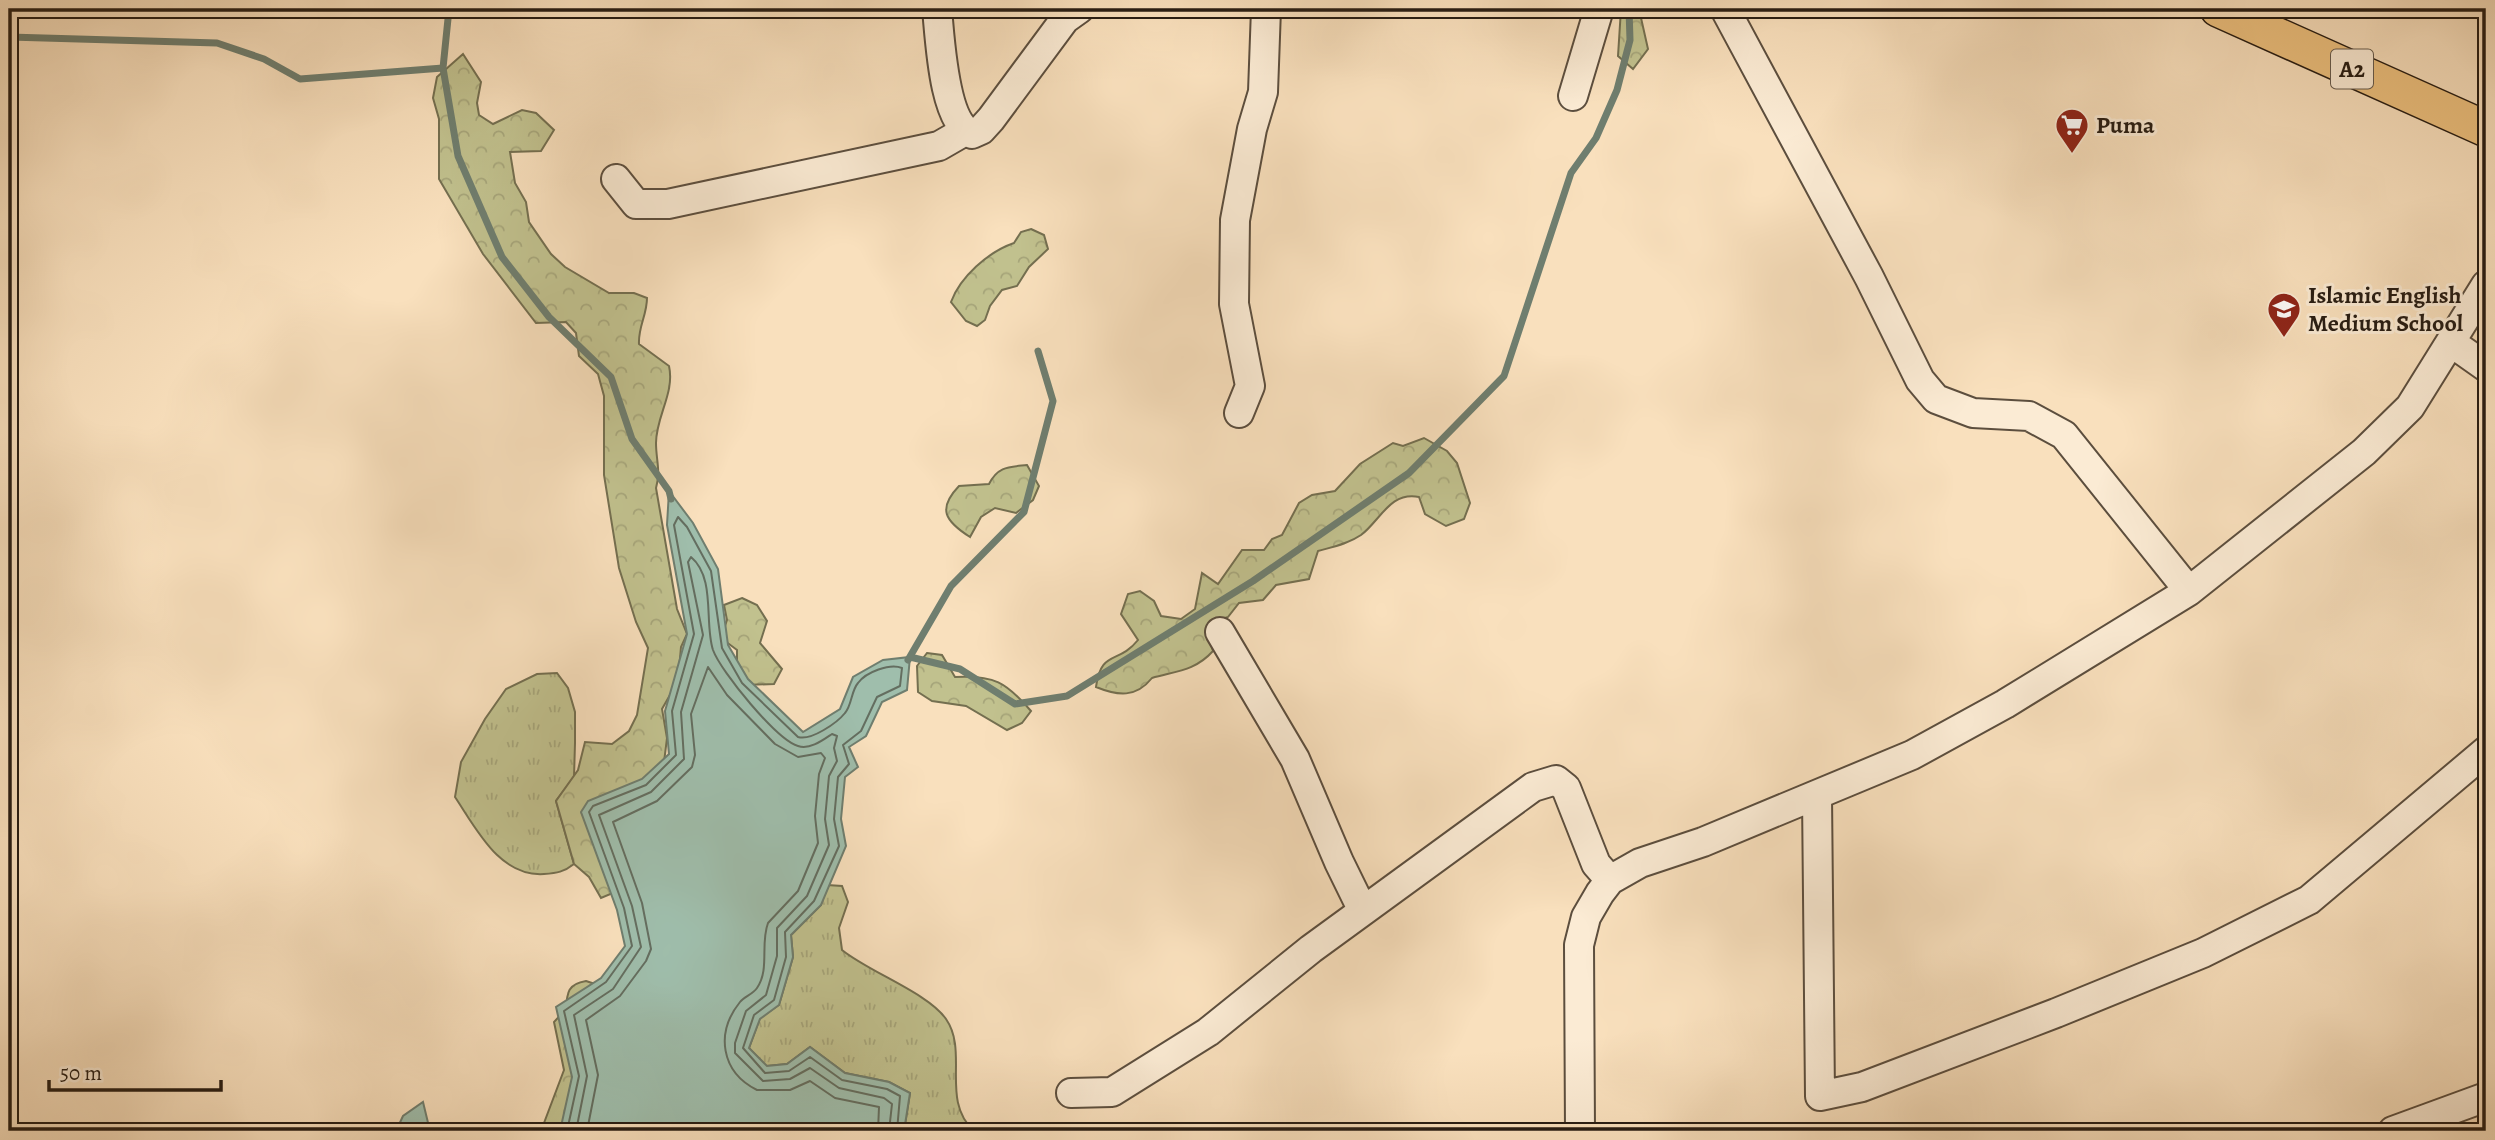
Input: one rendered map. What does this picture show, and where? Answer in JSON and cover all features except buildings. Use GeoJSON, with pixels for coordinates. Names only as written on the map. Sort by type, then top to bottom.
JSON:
{"type":"FeatureCollection","features":[{"type":"Feature","properties":{"kind":"main road","name":"A2"},"geometry":{"type":"LineString","coordinates":[[2218,9],[2486,129]]}},
{"type":"Feature","properties":{"kind":"street"},"geometry":{"type":"LineString","coordinates":[[937,9],[946,79],[954,114],[965,131],[972,134],[981,130],[1065,19],[1079,9]]}},
{"type":"Feature","properties":{"kind":"street"},"geometry":{"type":"LineString","coordinates":[[1239,413],[1250,386],[1234,304],[1235,220],[1252,129],[1263,92],[1266,9]]}},
{"type":"Feature","properties":{"kind":"street"},"geometry":{"type":"LineString","coordinates":[[1573,96],[1599,9]]}},
{"type":"Feature","properties":{"kind":"street"},"geometry":{"type":"LineString","coordinates":[[1725,9],[1869,277],[1920,380],[1936,399],[1973,413],[2029,416],[2064,435],[2189,591]]}},
{"type":"Feature","properties":{"kind":"street"},"geometry":{"type":"LineString","coordinates":[[616,179],[636,204],[668,204],[939,146],[965,131]]}},
{"type":"Feature","properties":{"kind":"street"},"geometry":{"type":"LineString","coordinates":[[1580,1131],[1579,945],[1586,917],[1610,880],[1640,863],[1703,842],[1912,755],[2005,704],[2189,591],[2364,452],[2410,407],[2486,285]]}},
{"type":"Feature","properties":{"kind":"street"},"geometry":{"type":"LineString","coordinates":[[2452,343],[2486,367]]}},
{"type":"Feature","properties":{"kind":"street"},"geometry":{"type":"LineString","coordinates":[[1220,632],[1295,759],[1363,911]]}},
{"type":"Feature","properties":{"kind":"street"},"geometry":{"type":"LineString","coordinates":[[1816,796],[1820,1096],[1862,1087],[2056,1013],[2203,953],[2309,900],[2486,751]]}},
{"type":"Feature","properties":{"kind":"street"},"geometry":{"type":"LineString","coordinates":[[1071,1093],[1112,1092],[1208,1032],[1363,911],[1545,781],[1556,780],[1566,788],[1596,863],[1610,880]]}},
{"type":"Feature","properties":{"kind":"street"},"geometry":{"type":"LineString","coordinates":[[2393,1131],[2486,1097]]}},
{"type":"Feature","properties":{"kind":"green space"},"geometry":{"type":"Polygon","coordinates":[[[1621,9],[1639,9],[1648,49],[1633,69],[1618,56],[1621,9]]]}},
{"type":"Feature","properties":{"kind":"green space"},"geometry":{"type":"Polygon","coordinates":[[[463,54],[481,82],[477,103],[479,115],[493,124],[522,110],[536,113],[554,130],[541,151],[510,152],[515,183],[526,202],[529,222],[551,254],[565,267],[609,293],[634,293],[647,298],[639,344],[669,366],[670,386],[657,433],[656,488],[677,609],[687,634],[681,647],[678,681],[662,709],[667,738],[664,762],[620,890],[601,898],[589,877],[574,864],[556,801],[578,770],[585,742],[612,744],[629,731],[637,715],[648,648],[636,622],[619,568],[604,475],[604,396],[598,374],[579,356],[576,333],[566,322],[536,323],[483,254],[439,179],[439,119],[433,98],[437,77],[463,54]]]}},
{"type":"Feature","properties":{"kind":"green space"},"geometry":{"type":"Polygon","coordinates":[[[1031,229],[1044,235],[1048,249],[1029,267],[1017,286],[1002,290],[990,306],[985,320],[977,326],[966,321],[951,302],[961,284],[985,259],[1014,243],[1021,232],[1031,229]]]}},
{"type":"Feature","properties":{"kind":"green space"},"geometry":{"type":"Polygon","coordinates":[[[1424,438],[1447,451],[1457,463],[1470,503],[1464,519],[1446,526],[1425,514],[1419,497],[1400,498],[1386,508],[1361,535],[1318,551],[1309,579],[1276,585],[1263,600],[1239,603],[1228,617],[1213,622],[1209,636],[1213,651],[1199,663],[1152,678],[1133,692],[1119,693],[1096,687],[1098,675],[1106,662],[1124,653],[1138,640],[1121,614],[1128,594],[1140,591],[1154,601],[1161,616],[1181,619],[1195,609],[1202,573],[1218,584],[1242,550],[1264,550],[1272,539],[1282,535],[1299,503],[1312,495],[1335,491],[1360,464],[1393,443],[1403,446],[1424,438]]]}},
{"type":"Feature","properties":{"kind":"green space"},"geometry":{"type":"Polygon","coordinates":[[[1027,465],[1039,486],[1033,500],[1016,513],[995,508],[981,517],[970,537],[950,520],[946,508],[959,486],[989,484],[1000,471],[1027,465]]]}},
{"type":"Feature","properties":{"kind":"green space"},"geometry":{"type":"Polygon","coordinates":[[[742,598],[757,605],[767,621],[760,643],[782,669],[774,684],[745,685],[737,671],[737,650],[721,638],[727,620],[724,605],[742,598]]]}},
{"type":"Feature","properties":{"kind":"green space"},"geometry":{"type":"Polygon","coordinates":[[[927,653],[942,655],[955,677],[980,677],[998,682],[1014,693],[1031,711],[1022,723],[1007,730],[966,706],[932,701],[918,692],[917,666],[927,653]]]}},
{"type":"Feature","properties":{"kind":"green space"},"geometry":{"type":"Polygon","coordinates":[[[557,673],[568,688],[575,712],[574,777],[556,801],[574,864],[557,873],[528,873],[502,860],[491,849],[455,797],[461,762],[485,719],[506,689],[537,674],[557,673]]]}},
{"type":"Feature","properties":{"kind":"green space"},"geometry":{"type":"Polygon","coordinates":[[[827,885],[842,886],[848,902],[839,928],[842,950],[926,1000],[946,1019],[955,1046],[959,1105],[964,1119],[974,1131],[904,1131],[910,1093],[889,1082],[845,1073],[810,1047],[787,1064],[766,1066],[749,1048],[760,1018],[779,1005],[793,957],[791,935],[821,905],[827,885]]]}},
{"type":"Feature","properties":{"kind":"green space"},"geometry":{"type":"Polygon","coordinates":[[[586,981],[601,986],[571,1131],[541,1131],[564,1070],[554,1022],[566,1009],[572,987],[586,981]]]}},
{"type":"Feature","properties":{"kind":"water"},"geometry":{"type":"Polygon","coordinates":[[[669,491],[693,523],[718,569],[728,645],[748,679],[803,732],[840,709],[853,677],[883,660],[910,657],[907,690],[882,702],[866,736],[849,747],[858,767],[845,777],[841,819],[846,846],[821,905],[791,935],[793,957],[779,1005],[760,1019],[749,1048],[767,1066],[787,1064],[810,1047],[845,1073],[889,1082],[910,1093],[904,1131],[560,1131],[572,1077],[556,1007],[601,978],[625,946],[617,910],[581,812],[588,801],[642,779],[669,754],[665,711],[687,634],[667,525],[669,491]]]}},
{"type":"Feature","properties":{"kind":"water"},"geometry":{"type":"Polygon","coordinates":[[[423,1102],[430,1131],[396,1131],[403,1116],[423,1102]]]}},
{"type":"Feature","properties":{"kind":"waterway"},"geometry":{"type":"LineString","coordinates":[[449,9],[443,68],[458,156],[502,257],[549,317],[611,377],[632,439],[669,491],[671,499]]}},
{"type":"Feature","properties":{"kind":"waterway"},"geometry":{"type":"LineString","coordinates":[[910,657],[960,669],[1015,704],[1067,696],[1253,581],[1409,473],[1504,376],[1571,173],[1596,138],[1617,90],[1630,40],[1629,9]]}},
{"type":"Feature","properties":{"kind":"waterway"},"geometry":{"type":"LineString","coordinates":[[9,37],[217,43],[264,59],[300,79],[443,68]]}},
{"type":"Feature","properties":{"kind":"waterway"},"geometry":{"type":"LineString","coordinates":[[908,660],[951,586],[1024,512],[1053,401],[1038,351]]}},
{"type":"Feature","properties":{"kind":"place","name":"Puma"},"geometry":{"type":"Point","coordinates":[2072,155]}},
{"type":"Feature","properties":{"kind":"place","name":"Islamic English Medium School"},"geometry":{"type":"Point","coordinates":[2284,339]}}]}
